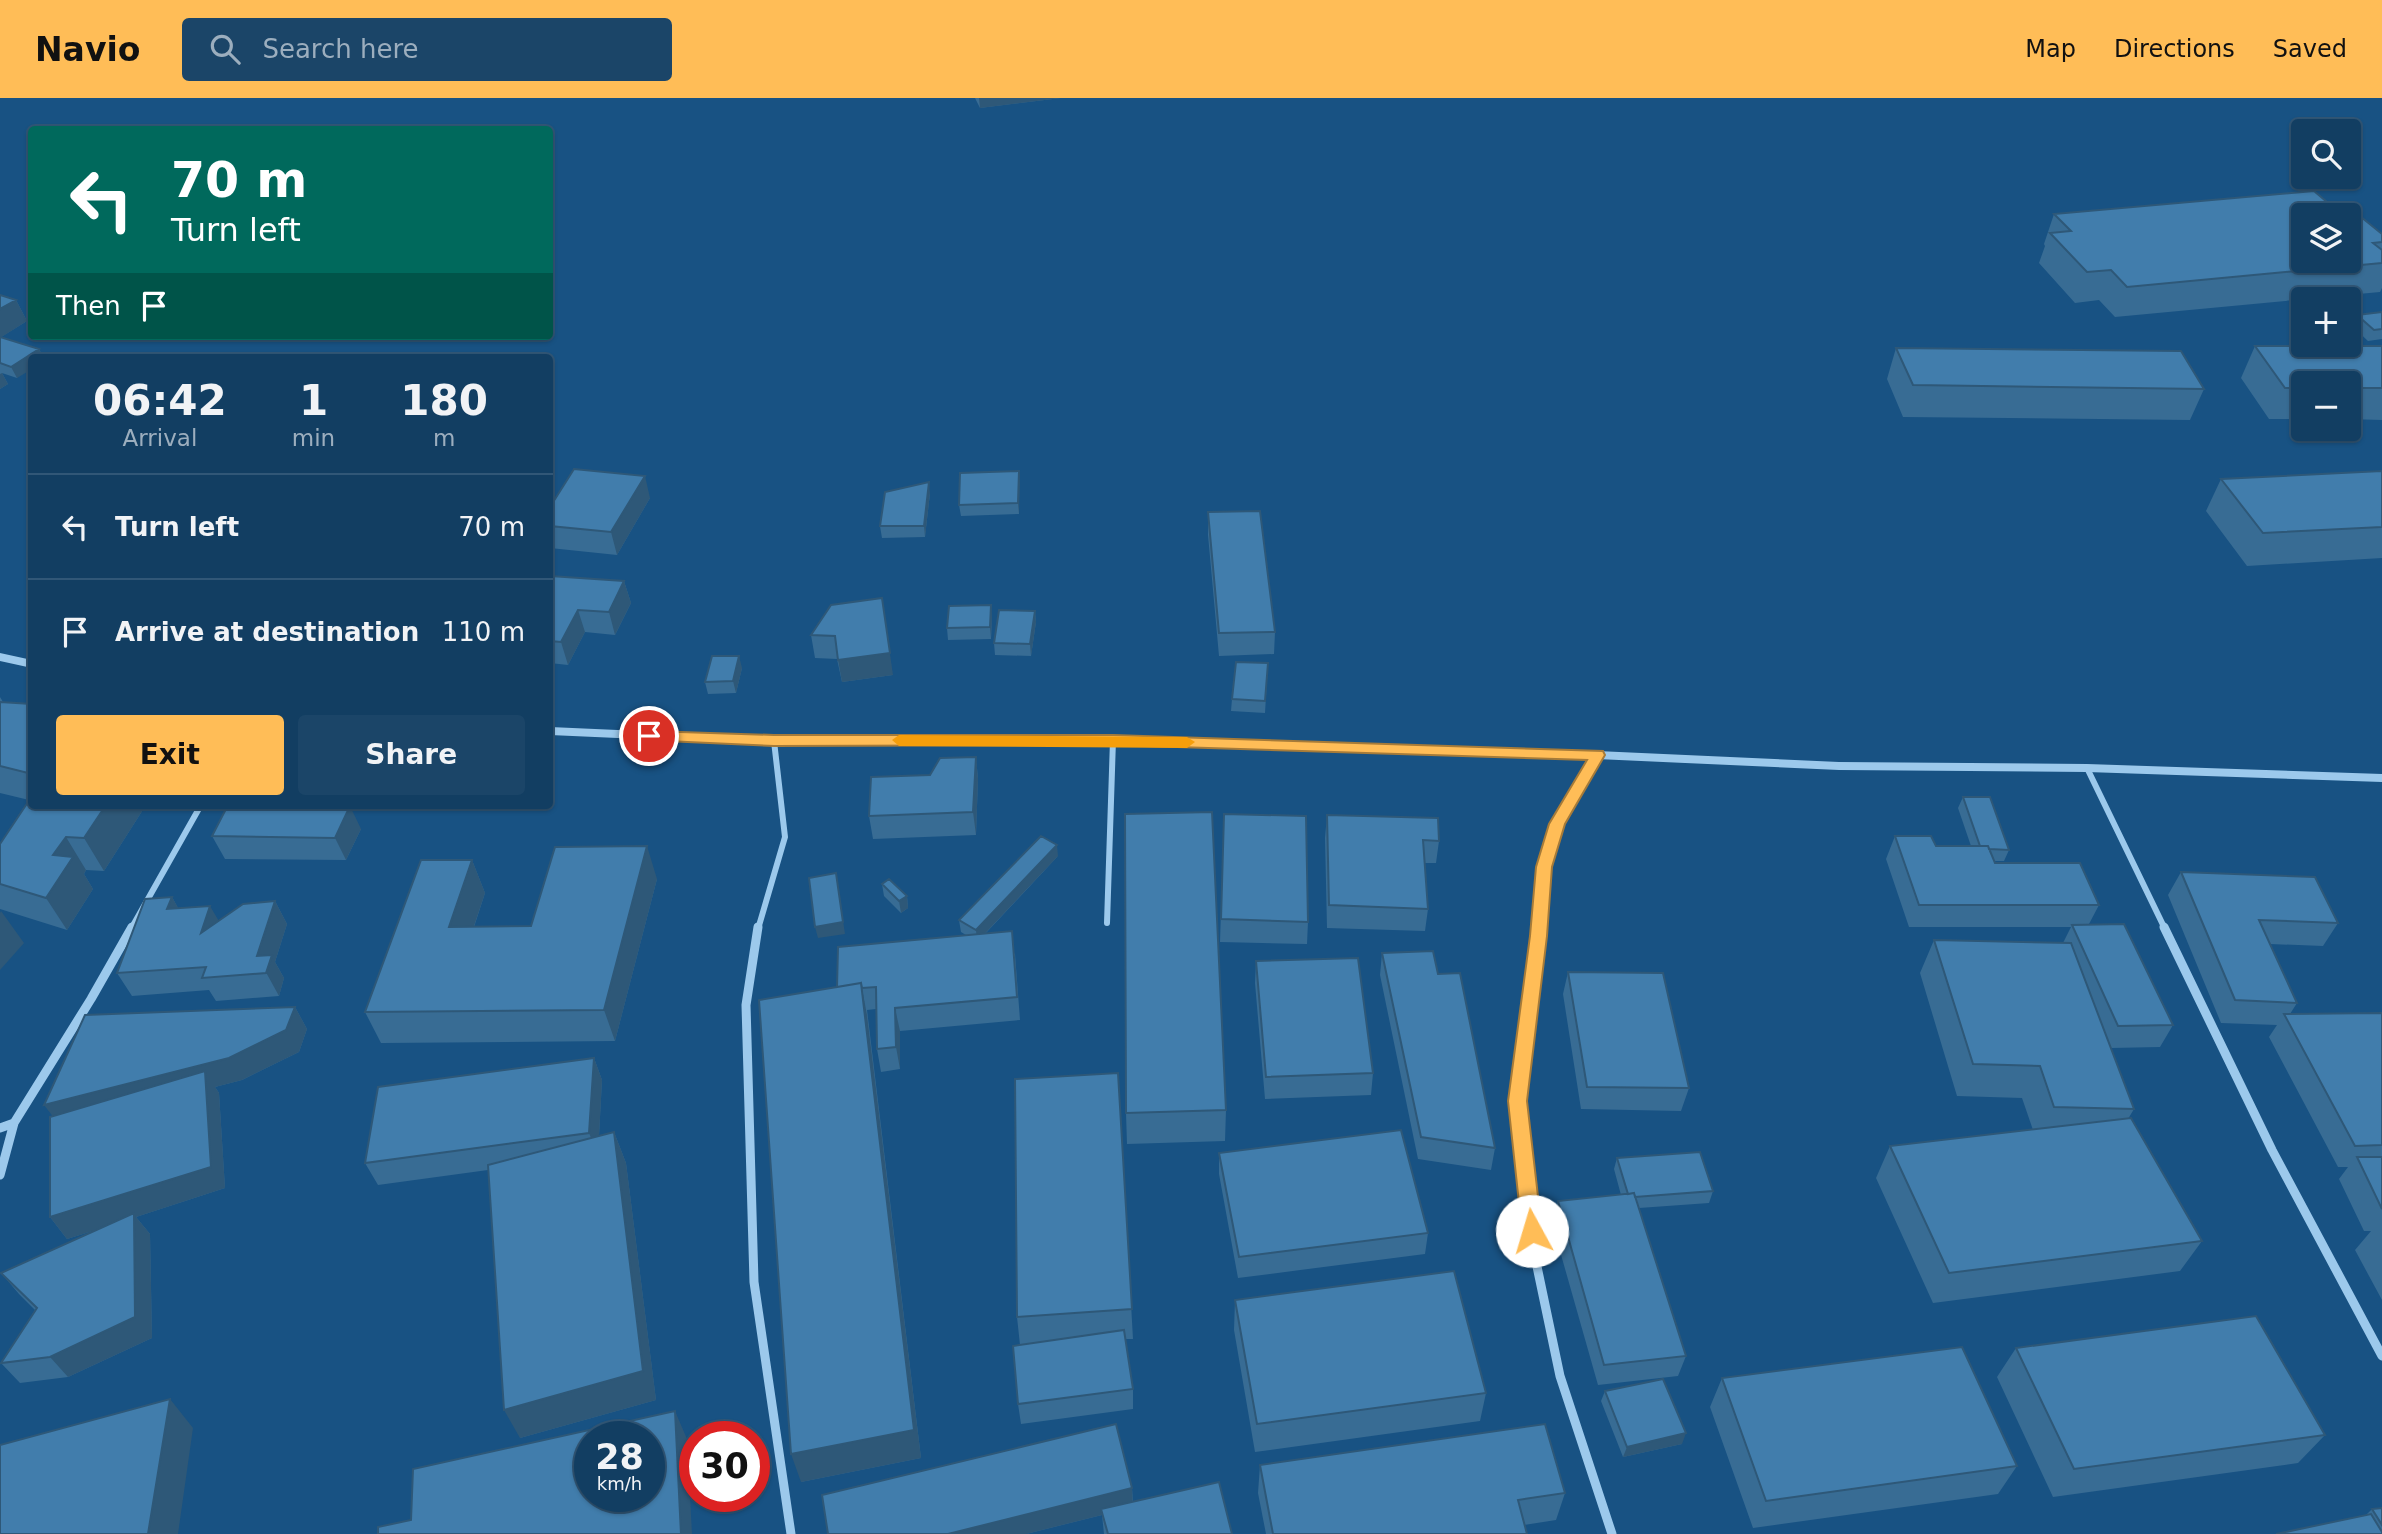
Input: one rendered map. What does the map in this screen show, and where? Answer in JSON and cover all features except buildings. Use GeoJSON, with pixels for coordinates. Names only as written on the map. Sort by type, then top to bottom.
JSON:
{"type":"FeatureCollection","features":[{"type":"Feature","properties":{"kind":"street"},"geometry":{"type":"LineString","coordinates":[[0,657],[28,663]]}},
{"type":"Feature","properties":{"kind":"street"},"geometry":{"type":"LineString","coordinates":[[553,731],[774,741],[1113,740],[1597,755],[1839,766],[2087,768],[2382,778]]}},
{"type":"Feature","properties":{"kind":"street"},"geometry":{"type":"LineString","coordinates":[[1107,923],[1113,740]]}},
{"type":"Feature","properties":{"kind":"street"},"geometry":{"type":"LineString","coordinates":[[774,741],[785,837],[758,926],[746,1004],[754,1282],[791,1534]]}},
{"type":"Feature","properties":{"kind":"street"},"geometry":{"type":"LineString","coordinates":[[1597,755],[1557,824],[1544,867],[1539,936],[1518,1101],[1535,1257],[1560,1376],[1612,1534]]}},
{"type":"Feature","properties":{"kind":"street"},"geometry":{"type":"LineString","coordinates":[[2087,768],[2272,1150],[2382,1356]]}},
{"type":"Feature","properties":{"kind":"street"},"geometry":{"type":"LineString","coordinates":[[0,1175],[14,1124],[91,999],[199,809]]}},
{"type":"Feature","properties":{"kind":"street"},"geometry":{"type":"LineString","coordinates":[[0,1128],[14,1124]]}},
{"type":"Feature","properties":{"kind":"slow traffic"},"geometry":{"type":"LineString","coordinates":[[899,740],[1187,742]]}},
{"type":"Feature","properties":{"kind":"route"},"geometry":{"type":"LineString","coordinates":[[649,736],[774,741],[1113,740],[1597,755],[1557,824],[1544,867],[1539,936],[1518,1101],[1532,1231]]}}]}
